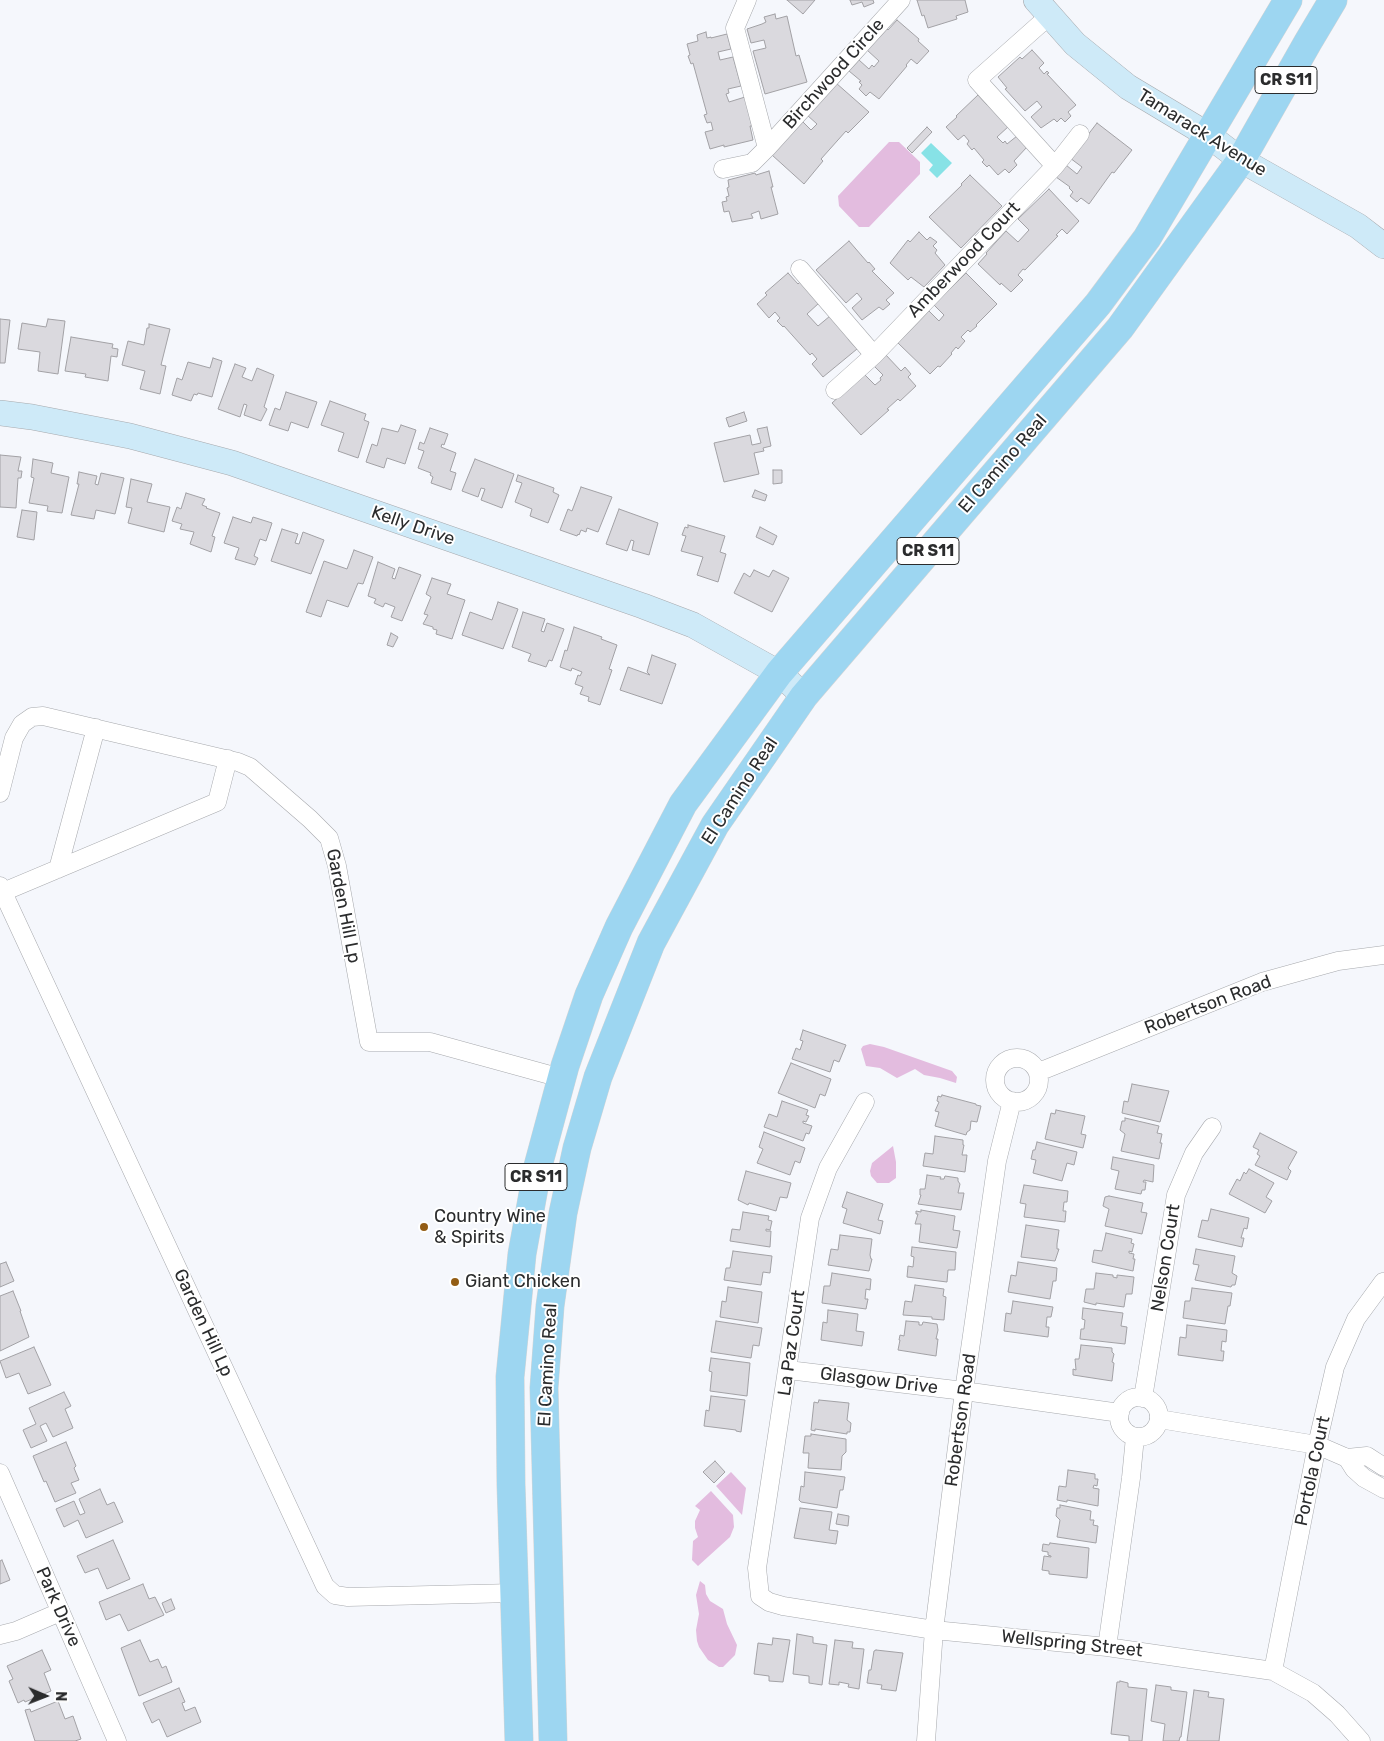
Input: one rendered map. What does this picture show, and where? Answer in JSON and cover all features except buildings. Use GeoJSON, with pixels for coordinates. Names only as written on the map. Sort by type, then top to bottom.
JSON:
{"type":"FeatureCollection","features":[{"type":"Feature","properties":{"kind":"main road","name":"El Camino Real"},"geometry":{"type":"LineString","coordinates":[[519,1741],[510,1377],[516,1301],[529,1207],[561,1078],[589,995],[619,926],[682,804],[779,673],[1098,304],[1147,238],[1288,0]]}},
{"type":"Feature","properties":{"kind":"main road","name":"El Camino Real"},"geometry":{"type":"LineString","coordinates":[[553,1741],[544,1388],[550,1306],[562,1213],[577,1148],[598,1077],[651,943],[715,825],[804,696],[1120,328],[1242,160],[1333,0]]}},
{"type":"Feature","properties":{"kind":"street","name":"Birchwood Circle"},"geometry":{"type":"LineString","coordinates":[[747,0],[735,28],[768,148]]}},
{"type":"Feature","properties":{"kind":"street","name":"Birchwood Circle"},"geometry":{"type":"LineString","coordinates":[[724,169],[752,163],[768,148],[901,0]]}},
{"type":"Feature","properties":{"kind":"street","name":"Tamarack Avenue"},"geometry":{"type":"LineString","coordinates":[[1043,8],[1075,44],[1128,87],[1208,136],[1242,160],[1358,226],[1384,246]]}},
{"type":"Feature","properties":{"kind":"street"},"geometry":{"type":"LineString","coordinates":[[1043,8],[977,80],[1055,166]]}},
{"type":"Feature","properties":{"kind":"street","name":"Amberwood Court"},"geometry":{"type":"LineString","coordinates":[[835,390],[874,354],[1055,166],[1080,134]]}},
{"type":"Feature","properties":{"kind":"street"},"geometry":{"type":"LineString","coordinates":[[800,270],[874,354]]}},
{"type":"Feature","properties":{"kind":"street","name":"Kelly Drive"},"geometry":{"type":"LineString","coordinates":[[0,412],[130,436],[232,463],[693,625],[779,673],[804,696]]}},
{"type":"Feature","properties":{"kind":"street","name":"Garden Hill Lp"},"geometry":{"type":"LineString","coordinates":[[0,793],[14,738],[22,724],[32,717],[43,716],[96,728],[228,759],[250,767],[329,838],[337,866],[369,1042],[430,1042],[561,1078]]}},
{"type":"Feature","properties":{"kind":"street"},"geometry":{"type":"LineString","coordinates":[[58,869],[96,728]]}},
{"type":"Feature","properties":{"kind":"street"},"geometry":{"type":"LineString","coordinates":[[2,889],[58,869],[217,802],[228,759]]}},
{"type":"Feature","properties":{"kind":"street","name":"Garden Hill Lp"},"geometry":{"type":"LineString","coordinates":[[2,889],[326,1586],[335,1595],[348,1597],[514,1593]]}},
{"type":"Feature","properties":{"kind":"street","name":"Robertson Road"},"geometry":{"type":"LineString","coordinates":[[1037,1071],[1262,982],[1338,961],[1384,955]]}},
{"type":"Feature","properties":{"kind":"street"},"geometry":{"type":"LineString","coordinates":[[1021,1058],[1028,1060],[1037,1071],[1039,1078],[1035,1092],[1024,1101],[1012,1101],[1002,1096],[998,1090],[995,1077],[1002,1064],[1007,1060],[1021,1058]]}},
{"type":"Feature","properties":{"kind":"street","name":"Robertson Road"},"geometry":{"type":"LineString","coordinates":[[926,1741],[934,1630],[964,1391],[997,1161],[1012,1101]]}},
{"type":"Feature","properties":{"kind":"street","name":"La Paz Court"},"geometry":{"type":"LineString","coordinates":[[760,1596],[757,1568],[810,1218],[828,1168],[864,1102]]}},
{"type":"Feature","properties":{"kind":"street","name":"Nelson Court"},"geometry":{"type":"LineString","coordinates":[[1143,1398],[1176,1195],[1194,1153],[1212,1127]]}},
{"type":"Feature","properties":{"kind":"street","name":"Portola Court"},"geometry":{"type":"LineString","coordinates":[[1273,1671],[1317,1445],[1335,1367],[1356,1319],[1383,1282]]}},
{"type":"Feature","properties":{"kind":"street","name":"Glasgow Drive"},"geometry":{"type":"LineString","coordinates":[[788,1370],[964,1391],[1120,1413]]}},
{"type":"Feature","properties":{"kind":"street"},"geometry":{"type":"LineString","coordinates":[[1134,1398],[1143,1398],[1152,1402],[1156,1407],[1159,1419],[1157,1426],[1148,1435],[1135,1437],[1124,1430],[1121,1424],[1120,1413],[1128,1401],[1134,1398]]}},
{"type":"Feature","properties":{"kind":"street"},"geometry":{"type":"LineString","coordinates":[[1159,1419],[1317,1445],[1347,1458],[1367,1456],[1384,1467]]}},
{"type":"Feature","properties":{"kind":"street"},"geometry":{"type":"LineString","coordinates":[[1107,1647],[1135,1437]]}},
{"type":"Feature","properties":{"kind":"street"},"geometry":{"type":"LineString","coordinates":[[1347,1458],[1354,1469],[1364,1478],[1384,1489]]}},
{"type":"Feature","properties":{"kind":"street","name":"Park Drive"},"geometry":{"type":"LineString","coordinates":[[0,1473],[117,1741]]}},
{"type":"Feature","properties":{"kind":"street","name":"Wellspring Street"},"geometry":{"type":"LineString","coordinates":[[760,1596],[769,1602],[783,1606],[934,1630],[1107,1647],[1273,1671],[1313,1693],[1337,1714],[1361,1741]]}},
{"type":"Feature","properties":{"kind":"street"},"geometry":{"type":"LineString","coordinates":[[0,1635],[16,1631],[60,1612]]}},
{"type":"Feature","properties":{"kind":"shaded area"},"geometry":{"type":"Polygon","coordinates":[[[889,142],[899,142],[920,162],[920,174],[869,227],[859,227],[839,206],[838,196],[889,142]]]}},
{"type":"Feature","properties":{"kind":"shaded area"},"geometry":{"type":"Polygon","coordinates":[[[870,1044],[884,1047],[952,1071],[957,1077],[956,1083],[924,1075],[915,1069],[897,1078],[880,1068],[866,1066],[861,1049],[863,1046],[870,1044]]]}},
{"type":"Feature","properties":{"kind":"shaded area"},"geometry":{"type":"Polygon","coordinates":[[[893,1146],[896,1178],[889,1183],[877,1183],[871,1176],[872,1163],[893,1146]]]}},
{"type":"Feature","properties":{"kind":"shaded area"},"geometry":{"type":"Polygon","coordinates":[[[731,1472],[746,1488],[742,1515],[716,1486],[731,1472]]]}},
{"type":"Feature","properties":{"kind":"shaded area"},"geometry":{"type":"Polygon","coordinates":[[[711,1491],[733,1515],[734,1527],[730,1537],[698,1566],[692,1560],[693,1541],[698,1537],[695,1521],[700,1510],[695,1506],[711,1491]]]}},
{"type":"Feature","properties":{"kind":"shaded area"},"geometry":{"type":"Polygon","coordinates":[[[700,1581],[705,1585],[706,1594],[710,1601],[723,1609],[727,1624],[737,1645],[735,1655],[723,1667],[719,1667],[708,1660],[697,1641],[696,1630],[699,1614],[696,1595],[700,1581]]]}},
{"type":"Feature","properties":{"kind":"water"},"geometry":{"type":"Polygon","coordinates":[[[931,143],[952,163],[937,178],[929,170],[933,165],[921,153],[931,143]]]}},
{"type":"Feature","properties":{"kind":"place","name":"Country Wine & Spirits"},"geometry":{"type":"Point","coordinates":[424,1227]}},
{"type":"Feature","properties":{"kind":"place","name":"Giant Chicken"},"geometry":{"type":"Point","coordinates":[455,1282]}}]}
